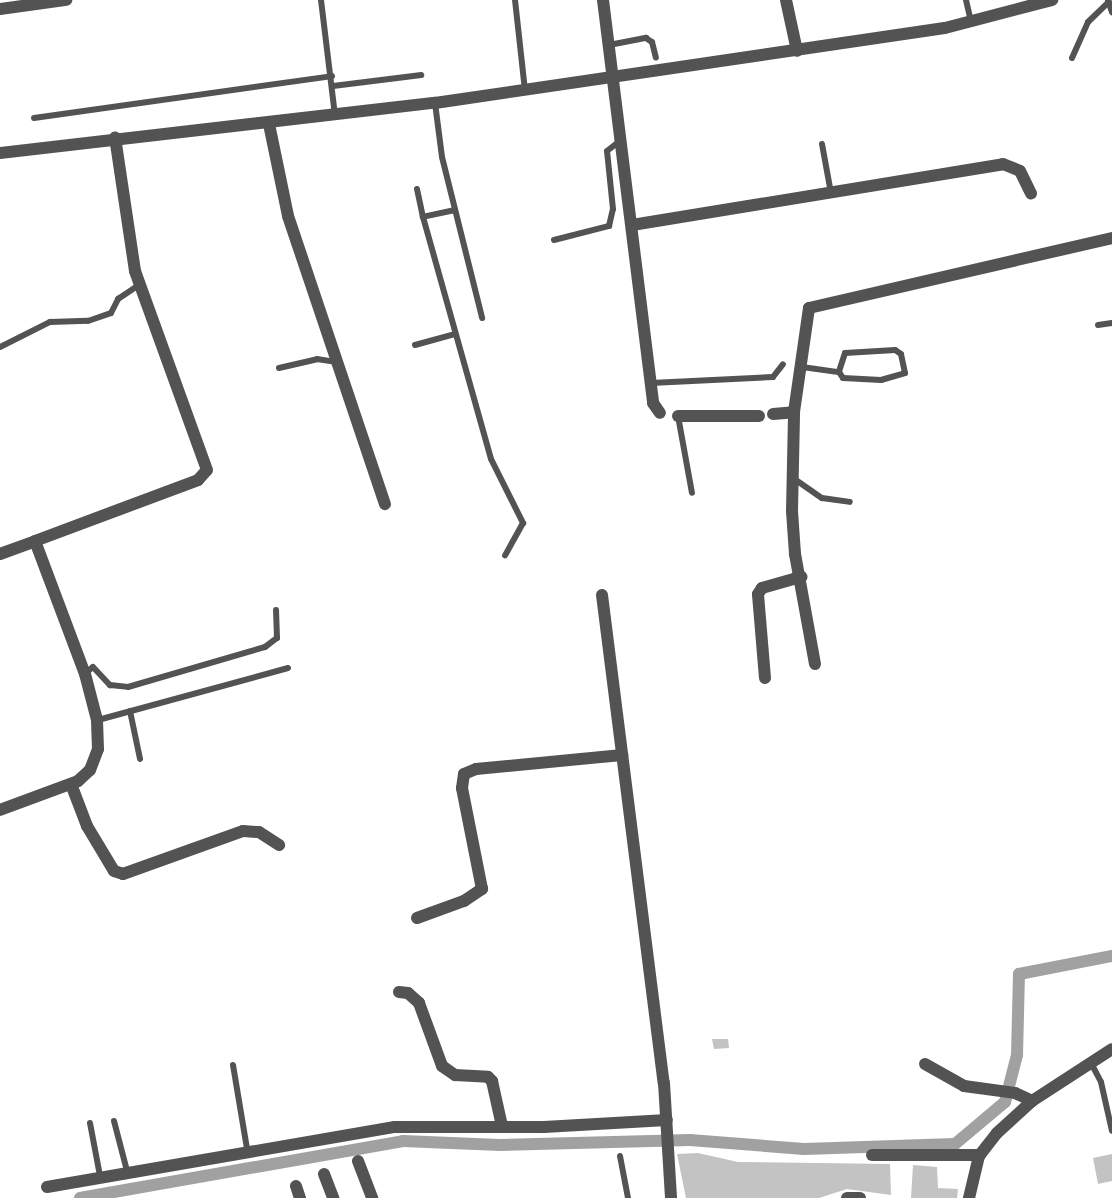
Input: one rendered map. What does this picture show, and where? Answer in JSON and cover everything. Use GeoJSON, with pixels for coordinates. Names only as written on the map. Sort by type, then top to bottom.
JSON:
{"type":"FeatureCollection","features":[{"type":"Feature","properties":{"kind":"street"},"geometry":{"type":"LineString","coordinates":[[0,9],[66,0]]}},
{"type":"Feature","properties":{"kind":"street"},"geometry":{"type":"LineString","coordinates":[[603,0],[653,403],[660,412]]}},
{"type":"Feature","properties":{"kind":"street"},"geometry":{"type":"LineString","coordinates":[[786,0],[797,51]]}},
{"type":"Feature","properties":{"kind":"street"},"geometry":{"type":"LineString","coordinates":[[0,153],[115,137],[335,117],[797,51],[971,23],[1052,0]]}},
{"type":"Feature","properties":{"kind":"street"},"geometry":{"type":"LineString","coordinates":[[270,124],[288,216],[385,504]]}},
{"type":"Feature","properties":{"kind":"street"},"geometry":{"type":"LineString","coordinates":[[0,554],[198,480],[207,470],[129,247],[115,137]]}},
{"type":"Feature","properties":{"kind":"street"},"geometry":{"type":"LineString","coordinates":[[632,225],[1003,164],[1020,171],[1031,194]]}},
{"type":"Feature","properties":{"kind":"street"},"geometry":{"type":"LineString","coordinates":[[815,664],[801,577],[794,554],[793,533],[794,412],[812,304],[1112,238]]}},
{"type":"Feature","properties":{"kind":"street"},"geometry":{"type":"LineString","coordinates":[[773,414],[794,412]]}},
{"type":"Feature","properties":{"kind":"street"},"geometry":{"type":"LineString","coordinates":[[678,416],[759,416]]}},
{"type":"Feature","properties":{"kind":"street"},"geometry":{"type":"LineString","coordinates":[[0,810],[71,784],[90,770],[98,749],[97,720],[85,674],[34,541]]}},
{"type":"Feature","properties":{"kind":"street"},"geometry":{"type":"LineString","coordinates":[[765,678],[758,594],[762,588],[801,577]]}},
{"type":"Feature","properties":{"kind":"street"},"geometry":{"type":"LineString","coordinates":[[602,595],[667,1123],[671,1198]]}},
{"type":"Feature","properties":{"kind":"street"},"geometry":{"type":"LineString","coordinates":[[417,918],[464,901],[482,889],[462,788],[464,774],[475,769],[622,755]]}},
{"type":"Feature","properties":{"kind":"street"},"geometry":{"type":"LineString","coordinates":[[71,784],[87,825],[114,871],[124,874],[243,831],[259,832],[279,845]]}},
{"type":"Feature","properties":{"kind":"street"},"geometry":{"type":"LineString","coordinates":[[399,992],[408,993],[419,1003],[442,1066],[455,1075],[488,1077],[492,1082],[502,1126]]}},
{"type":"Feature","properties":{"kind":"street"},"geometry":{"type":"LineString","coordinates":[[969,1198],[980,1155],[1032,1101],[1112,1049]]}},
{"type":"Feature","properties":{"kind":"street"},"geometry":{"type":"LineString","coordinates":[[925,1064],[964,1086],[1009,1092],[1032,1101]]}},
{"type":"Feature","properties":{"kind":"street"},"geometry":{"type":"LineString","coordinates":[[47,1187],[247,1149],[395,1127],[667,1123]]}},
{"type":"Feature","properties":{"kind":"street"},"geometry":{"type":"LineString","coordinates":[[872,1155],[980,1155]]}},
{"type":"Feature","properties":{"kind":"street"},"geometry":{"type":"LineString","coordinates":[[358,1161],[372,1198]]}},
{"type":"Feature","properties":{"kind":"street"},"geometry":{"type":"LineString","coordinates":[[324,1174],[334,1198]]}},
{"type":"Feature","properties":{"kind":"street"},"geometry":{"type":"LineString","coordinates":[[847,1198],[860,1198]]}},
{"type":"Feature","properties":{"kind":"lane"},"geometry":{"type":"LineString","coordinates":[[321,0],[335,117]]}},
{"type":"Feature","properties":{"kind":"lane"},"geometry":{"type":"LineString","coordinates":[[515,0],[525,90]]}},
{"type":"Feature","properties":{"kind":"lane"},"geometry":{"type":"LineString","coordinates":[[966,0],[971,23]]}},
{"type":"Feature","properties":{"kind":"lane"},"geometry":{"type":"LineString","coordinates":[[1001,0],[1004,14]]}},
{"type":"Feature","properties":{"kind":"lane"},"geometry":{"type":"LineString","coordinates":[[1072,58],[1088,22],[1108,1],[1112,12]]}},
{"type":"Feature","properties":{"kind":"lane"},"geometry":{"type":"LineString","coordinates":[[609,45],[646,38],[656,58]]}},
{"type":"Feature","properties":{"kind":"lane"},"geometry":{"type":"LineString","coordinates":[[333,86],[421,75]]}},
{"type":"Feature","properties":{"kind":"lane"},"geometry":{"type":"LineString","coordinates":[[34,118],[332,76]]}},
{"type":"Feature","properties":{"kind":"lane"},"geometry":{"type":"LineString","coordinates":[[435,103],[455,210],[482,318]]}},
{"type":"Feature","properties":{"kind":"lane"},"geometry":{"type":"LineString","coordinates":[[555,240],[609,226],[613,209],[607,151],[621,140]]}},
{"type":"Feature","properties":{"kind":"lane"},"geometry":{"type":"LineString","coordinates":[[822,144],[831,193]]}},
{"type":"Feature","properties":{"kind":"lane"},"geometry":{"type":"LineString","coordinates":[[417,189],[491,459],[523,523],[505,555]]}},
{"type":"Feature","properties":{"kind":"lane"},"geometry":{"type":"LineString","coordinates":[[423,218],[455,210]]}},
{"type":"Feature","properties":{"kind":"lane"},"geometry":{"type":"LineString","coordinates":[[0,347],[50,323],[88,321],[111,313],[118,299],[140,284]]}},
{"type":"Feature","properties":{"kind":"lane"},"geometry":{"type":"LineString","coordinates":[[1098,325],[1112,323]]}},
{"type":"Feature","properties":{"kind":"lane"},"geometry":{"type":"LineString","coordinates":[[415,345],[455,334]]}},
{"type":"Feature","properties":{"kind":"lane"},"geometry":{"type":"LineString","coordinates":[[802,367],[839,372],[843,378],[881,380],[905,373],[901,354],[895,350],[845,353],[839,372]]}},
{"type":"Feature","properties":{"kind":"lane"},"geometry":{"type":"LineString","coordinates":[[279,368],[317,359],[337,362]]}},
{"type":"Feature","properties":{"kind":"lane"},"geometry":{"type":"LineString","coordinates":[[651,383],[774,377],[783,364]]}},
{"type":"Feature","properties":{"kind":"lane"},"geometry":{"type":"LineString","coordinates":[[678,416],[692,493]]}},
{"type":"Feature","properties":{"kind":"lane"},"geometry":{"type":"LineString","coordinates":[[793,478],[822,498],[850,502]]}},
{"type":"Feature","properties":{"kind":"lane"},"geometry":{"type":"LineString","coordinates":[[85,674],[93,667],[110,685],[128,687],[265,647],[277,638],[276,610]]}},
{"type":"Feature","properties":{"kind":"lane"},"geometry":{"type":"LineString","coordinates":[[97,720],[288,668]]}},
{"type":"Feature","properties":{"kind":"lane"},"geometry":{"type":"LineString","coordinates":[[130,711],[140,759]]}},
{"type":"Feature","properties":{"kind":"lane"},"geometry":{"type":"LineString","coordinates":[[1091,1063],[1101,1082],[1112,1131]]}},
{"type":"Feature","properties":{"kind":"lane"},"geometry":{"type":"LineString","coordinates":[[233,1065],[247,1149]]}},
{"type":"Feature","properties":{"kind":"lane"},"geometry":{"type":"LineString","coordinates":[[114,1121],[127,1171]]}},
{"type":"Feature","properties":{"kind":"lane"},"geometry":{"type":"LineString","coordinates":[[90,1123],[100,1176]]}},
{"type":"Feature","properties":{"kind":"lane"},"geometry":{"type":"LineString","coordinates":[[620,1156],[628,1198]]}},
{"type":"Feature","properties":{"kind":"building"},"geometry":{"type":"Polygon","coordinates":[[[712,1039],[728,1039],[729,1048],[714,1049],[712,1039]]]}},
{"type":"Feature","properties":{"kind":"building"},"geometry":{"type":"Polygon","coordinates":[[[698,1153],[738,1162],[890,1164],[891,1195],[847,1189],[819,1198],[686,1198],[677,1154],[698,1153]]]}},
{"type":"Feature","properties":{"kind":"building"},"geometry":{"type":"Polygon","coordinates":[[[1112,1154],[1112,1181],[1098,1184],[1093,1158],[1112,1154]]]}},
{"type":"Feature","properties":{"kind":"building"},"geometry":{"type":"Polygon","coordinates":[[[913,1165],[937,1167],[938,1188],[958,1189],[957,1198],[911,1198],[913,1165]]]}},
{"type":"Feature","properties":{"kind":"waterway"},"geometry":{"type":"LineString","coordinates":[[80,1198],[403,1141],[500,1145],[690,1140],[804,1149],[955,1144],[1005,1102],[1017,1055],[1019,974],[1112,956]]}}]}
